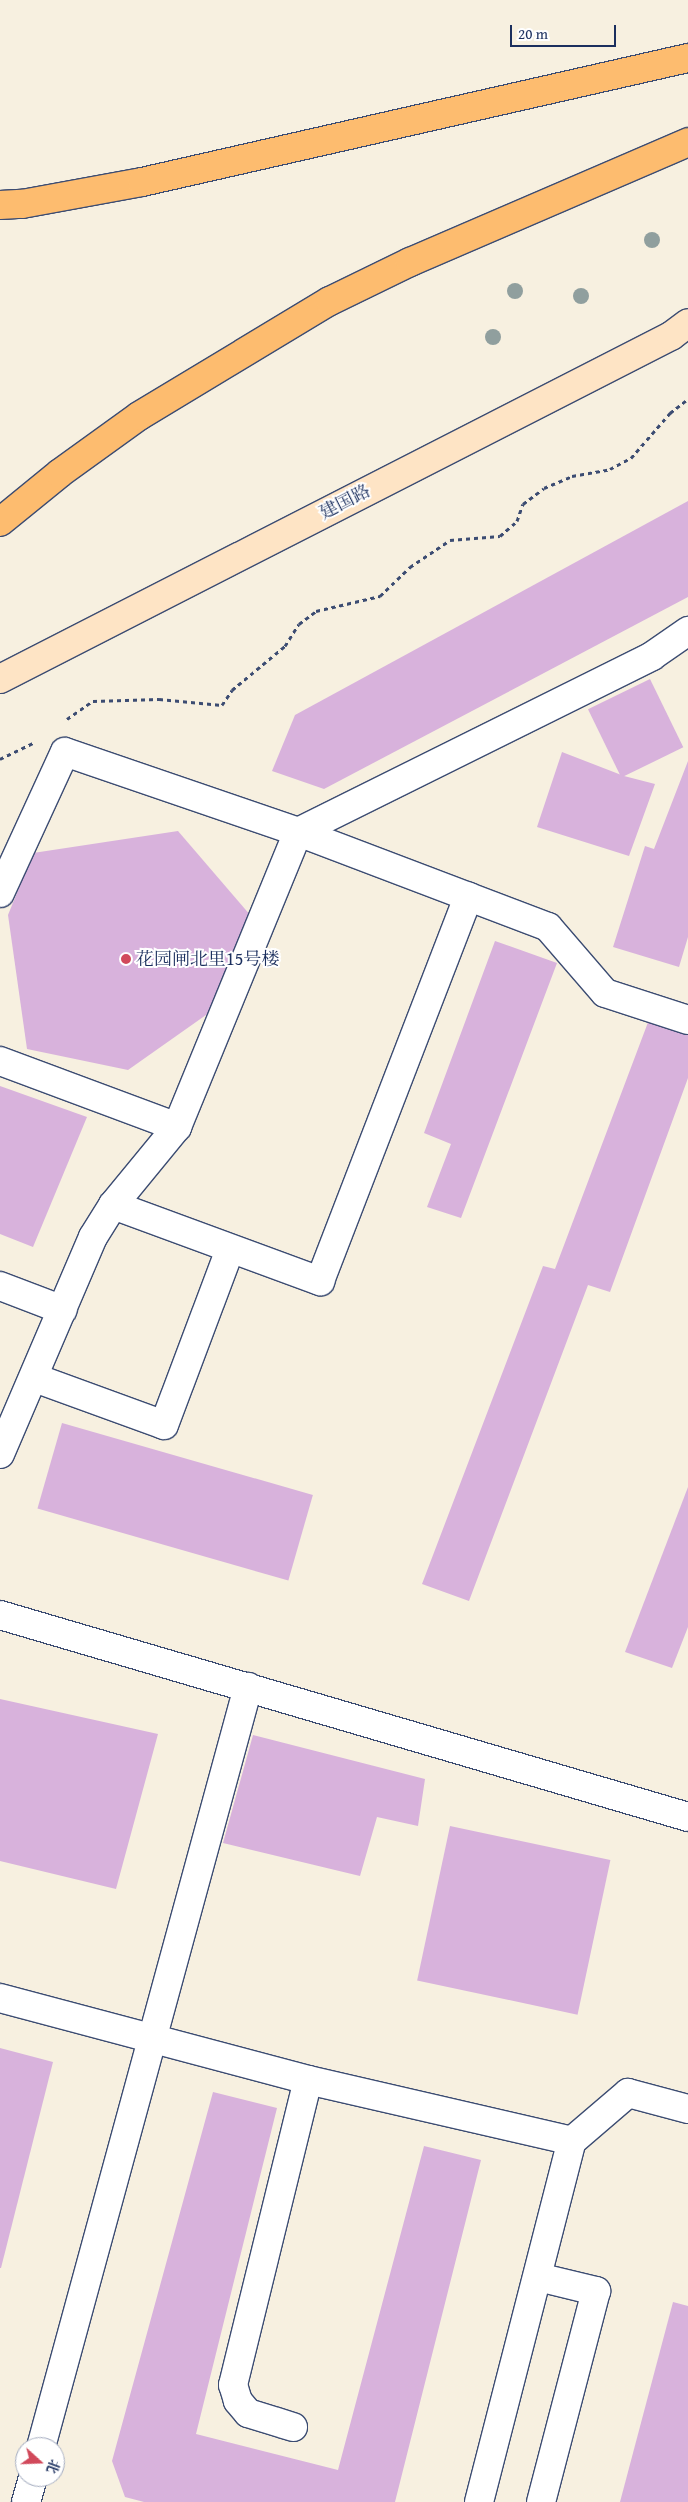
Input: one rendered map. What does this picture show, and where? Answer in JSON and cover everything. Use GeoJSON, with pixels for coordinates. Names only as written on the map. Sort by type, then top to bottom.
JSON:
{"type":"FeatureCollection","features":[{"type":"Feature","properties":{"kind":"highway"},"geometry":{"type":"LineString","coordinates":[[0,205],[22,204],[142,182],[688,58]]}},
{"type":"Feature","properties":{"kind":"highway"},"geometry":{"type":"LineString","coordinates":[[0,522],[60,473],[139,416],[330,301],[427,254],[688,142]]}},
{"type":"Feature","properties":{"kind":"main road","name":"建国路"},"geometry":{"type":"LineString","coordinates":[[0,678],[671,336],[688,323]]}},
{"type":"Feature","properties":{"kind":"street"},"geometry":{"type":"LineString","coordinates":[[0,1454],[35,1378],[93,1237],[113,1205],[177,1127],[298,832],[652,656],[688,631]]}},
{"type":"Feature","properties":{"kind":"street"},"geometry":{"type":"LineString","coordinates":[[0,893],[64,752],[298,832],[548,927],[605,993],[688,1020]]}},
{"type":"Feature","properties":{"kind":"street"},"geometry":{"type":"LineString","coordinates":[[113,1205],[320,1281],[468,897]]}},
{"type":"Feature","properties":{"kind":"street"},"geometry":{"type":"LineString","coordinates":[[0,1060],[177,1127]]}},
{"type":"Feature","properties":{"kind":"street"},"geometry":{"type":"LineString","coordinates":[[35,1378],[164,1425],[230,1249]]}},
{"type":"Feature","properties":{"kind":"street"},"geometry":{"type":"LineString","coordinates":[[0,1286],[62,1310]]}},
{"type":"Feature","properties":{"kind":"street"},"geometry":{"type":"LineString","coordinates":[[0,1615],[248,1686],[688,1817]]}},
{"type":"Feature","properties":{"kind":"street"},"geometry":{"type":"LineString","coordinates":[[44,2437],[150,2038],[248,1686]]}},
{"type":"Feature","properties":{"kind":"street"},"geometry":{"type":"LineString","coordinates":[[0,1998],[308,2080],[572,2141]]}},
{"type":"Feature","properties":{"kind":"street"},"geometry":{"type":"LineString","coordinates":[[293,2427],[248,2413],[238,2401],[233,2385],[308,2080]]}},
{"type":"Feature","properties":{"kind":"street"},"geometry":{"type":"LineString","coordinates":[[479,2502],[572,2141],[628,2093],[688,2109]]}},
{"type":"Feature","properties":{"kind":"street"},"geometry":{"type":"LineString","coordinates":[[538,2277],[596,2291],[541,2502]]}},
{"type":"Feature","properties":{"kind":"street"},"geometry":{"type":"LineString","coordinates":[[26,2502],[30,2487]]}},
{"type":"Feature","properties":{"kind":"path"},"geometry":{"type":"LineString","coordinates":[[63,723],[93,701],[159,699],[222,705],[232,690],[285,646],[299,624],[316,610],[380,596],[410,567],[450,540],[500,536],[517,521],[524,504],[544,488],[572,476],[610,469],[631,458],[670,413],[688,400]]}},
{"type":"Feature","properties":{"kind":"path"},"geometry":{"type":"LineString","coordinates":[[0,759],[38,740]]}},
{"type":"Feature","properties":{"kind":"building"},"geometry":{"type":"Polygon","coordinates":[[[688,501],[688,597],[324,789],[272,771],[295,715],[688,501]]]}},
{"type":"Feature","properties":{"kind":"building"},"geometry":{"type":"Polygon","coordinates":[[[650,679],[683,747],[621,778],[588,709],[650,679]]]}},
{"type":"Feature","properties":{"kind":"building"},"geometry":{"type":"Polygon","coordinates":[[[562,752],[624,776],[655,784],[629,856],[537,827],[562,752]]]}},
{"type":"Feature","properties":{"kind":"building"},"geometry":{"type":"Polygon","coordinates":[[[688,761],[688,937],[679,967],[613,947],[645,846],[654,849],[688,761]]]}},
{"type":"Feature","properties":{"kind":"building","name":"花园闸北里15号楼"},"geometry":{"type":"Polygon","coordinates":[[[178,831],[251,916],[223,1003],[128,1070],[27,1049],[8,915],[33,853],[178,831]]]}},
{"type":"Feature","properties":{"kind":"building"},"geometry":{"type":"Polygon","coordinates":[[[495,941],[557,963],[461,1218],[427,1207],[451,1144],[424,1133],[495,941]]]}},
{"type":"Feature","properties":{"kind":"building"},"geometry":{"type":"Polygon","coordinates":[[[650,1017],[688,1032],[688,1078],[610,1292],[588,1285],[469,1601],[422,1584],[543,1266],[555,1269],[650,1017]]]}},
{"type":"Feature","properties":{"kind":"building"},"geometry":{"type":"Polygon","coordinates":[[[0,1086],[87,1117],[33,1247],[0,1234],[0,1086]]]}},
{"type":"Feature","properties":{"kind":"building"},"geometry":{"type":"Polygon","coordinates":[[[62,1423],[313,1495],[288,1580],[37,1509],[62,1423]]]}},
{"type":"Feature","properties":{"kind":"building"},"geometry":{"type":"Polygon","coordinates":[[[688,1487],[688,1627],[672,1668],[625,1652],[688,1487]]]}},
{"type":"Feature","properties":{"kind":"building"},"geometry":{"type":"Polygon","coordinates":[[[0,1699],[158,1734],[116,1889],[0,1861],[0,1699]]]}},
{"type":"Feature","properties":{"kind":"building"},"geometry":{"type":"Polygon","coordinates":[[[253,1735],[425,1779],[418,1826],[377,1817],[360,1876],[223,1843],[253,1735]]]}},
{"type":"Feature","properties":{"kind":"building"},"geometry":{"type":"Polygon","coordinates":[[[450,1826],[610,1860],[578,2015],[417,1981],[450,1826]]]}},
{"type":"Feature","properties":{"kind":"building"},"geometry":{"type":"Polygon","coordinates":[[[0,2048],[53,2062],[1,2268],[0,2268],[0,2048]]]}},
{"type":"Feature","properties":{"kind":"building"},"geometry":{"type":"Polygon","coordinates":[[[213,2092],[277,2108],[196,2434],[338,2470],[424,2146],[481,2160],[395,2502],[144,2502],[125,2497],[112,2461],[213,2092]]]}},
{"type":"Feature","properties":{"kind":"building"},"geometry":{"type":"Polygon","coordinates":[[[673,2302],[688,2306],[688,2502],[620,2502],[673,2302]]]}},
{"type":"Feature","properties":{"kind":"place","name":"花园闸北里15号楼"},"geometry":{"type":"Point","coordinates":[126,959]}}]}
